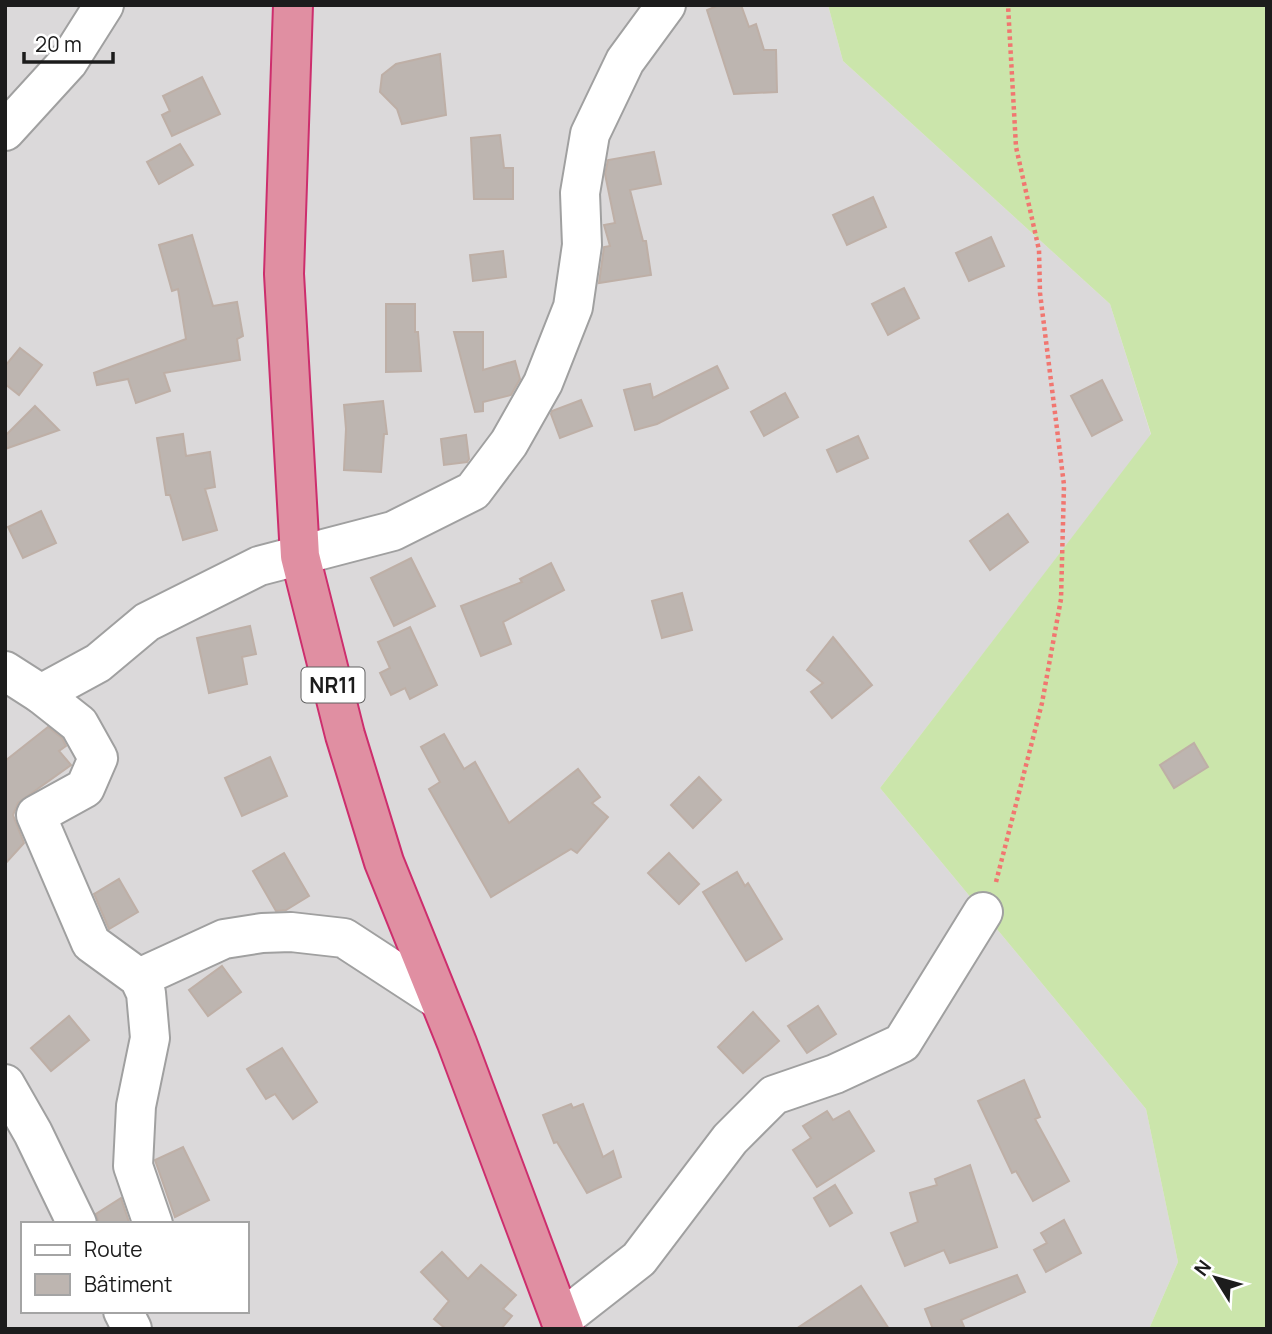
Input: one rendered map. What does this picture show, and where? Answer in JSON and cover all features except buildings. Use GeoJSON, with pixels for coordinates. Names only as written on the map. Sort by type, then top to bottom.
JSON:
{"type":"FeatureCollection","features":[{"type":"Feature","properties":{"kind":"highway","name":"NR11"},"geometry":{"type":"LineString","coordinates":[[293,5],[284,274],[300,556],[345,735],[384,862],[562,1324]]}},
{"type":"Feature","properties":{"kind":"street"},"geometry":{"type":"LineString","coordinates":[[5,131],[68,62],[104,5]]}},
{"type":"Feature","properties":{"kind":"street"},"geometry":{"type":"LineString","coordinates":[[41,694],[98,663],[147,622],[259,566],[393,531],[473,491],[509,443],[543,383],[573,307],[582,245],[580,193],[590,134],[625,61],[666,5]]}},
{"type":"Feature","properties":{"kind":"street"},"geometry":{"type":"LineString","coordinates":[[5,671],[41,694],[79,724],[98,758],[85,788],[36,814],[91,943],[139,978],[146,993],[150,1038],[136,1106],[133,1166],[152,1222]]}},
{"type":"Feature","properties":{"kind":"street"},"geometry":{"type":"LineString","coordinates":[[562,1324],[639,1259],[730,1139],[774,1095],[835,1074],[902,1043],[984,912]]}},
{"type":"Feature","properties":{"kind":"street"},"geometry":{"type":"LineString","coordinates":[[139,978],[224,939],[291,932],[344,939],[439,1000]]}},
{"type":"Feature","properties":{"kind":"street"},"geometry":{"type":"LineString","coordinates":[[5,1084],[33,1133],[76,1222]]}},
{"type":"Feature","properties":{"kind":"street"},"geometry":{"type":"LineString","coordinates":[[124,1313],[132,1329]]}},
{"type":"Feature","properties":{"kind":"path"},"geometry":{"type":"LineString","coordinates":[[984,912],[1000,872],[1042,704],[1061,586],[1064,485],[1040,293],[1039,250],[1016,147],[1008,5]]}},
{"type":"Feature","properties":{"kind":"shaded area"},"geometry":{"type":"Polygon","coordinates":[[[5,5],[828,5],[843,61],[1110,304],[1151,435],[880,788],[1146,1109],[1178,1262],[1149,1329],[5,1329],[5,5]]]}},
{"type":"Feature","properties":{"kind":"green space"},"geometry":{"type":"Polygon","coordinates":[[[828,5],[1267,5],[1267,1329],[1149,1329],[1178,1262],[1146,1109],[880,788],[1151,434],[1110,304],[843,61],[828,5]]]}}]}
